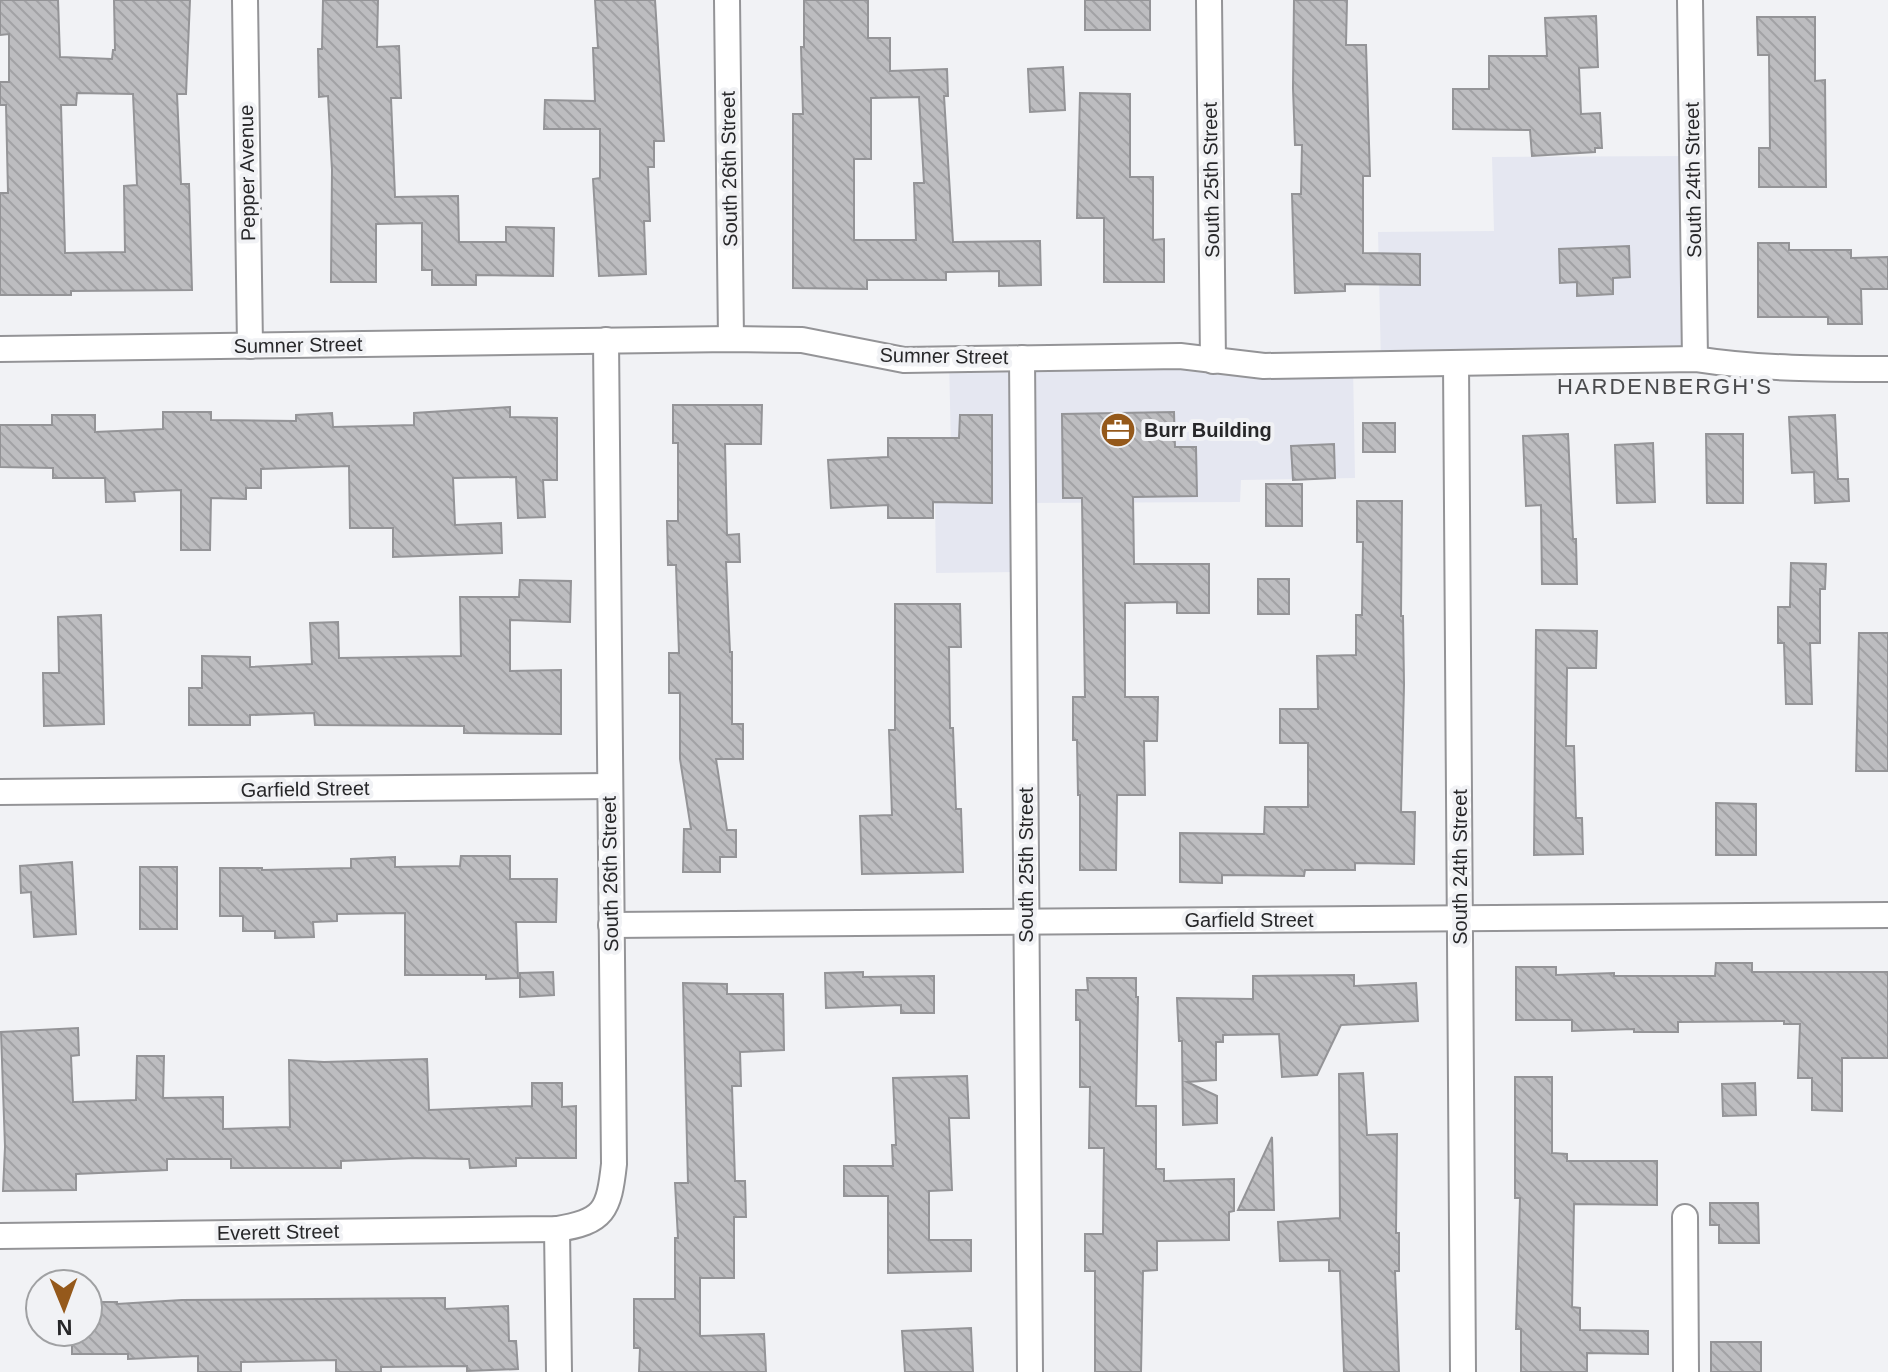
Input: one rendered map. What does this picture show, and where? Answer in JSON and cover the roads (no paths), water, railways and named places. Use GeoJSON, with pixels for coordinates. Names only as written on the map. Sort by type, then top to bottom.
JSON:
{"type":"FeatureCollection","features":[{"type":"Feature","properties":{"kind":"street","name":"Pepper Avenue"},"geometry":{"type":"LineString","coordinates":[[245,0],[250,346]]}},
{"type":"Feature","properties":{"kind":"street","name":"South 26th Street"},"geometry":{"type":"LineString","coordinates":[[727,0],[731,339]]}},
{"type":"Feature","properties":{"kind":"street","name":"South 25th Street"},"geometry":{"type":"LineString","coordinates":[[1209,0],[1213,361]]}},
{"type":"Feature","properties":{"kind":"street","name":"South 24th Street"},"geometry":{"type":"LineString","coordinates":[[1690,0],[1695,359]]}},
{"type":"Feature","properties":{"kind":"street","name":"Sumner Street"},"geometry":{"type":"LineString","coordinates":[[0,349],[731,339],[802,340],[904,360],[1180,356],[1264,366],[1695,359],[1793,370],[1888,369]]}},
{"type":"Feature","properties":{"kind":"street","name":"South 26th Street"},"geometry":{"type":"LineString","coordinates":[[557,1229],[585,1225],[602,1210],[611,1192],[614,1164],[606,340]]}},
{"type":"Feature","properties":{"kind":"street","name":"South 25th Street"},"geometry":{"type":"LineString","coordinates":[[1022,358],[1030,1372]]}},
{"type":"Feature","properties":{"kind":"street","name":"South 24th Street"},"geometry":{"type":"LineString","coordinates":[[1456,363],[1463,1372]]}},
{"type":"Feature","properties":{"kind":"street","name":"Garfield Street"},"geometry":{"type":"LineString","coordinates":[[0,792],[610,786]]}},
{"type":"Feature","properties":{"kind":"street","name":"Garfield Street"},"geometry":{"type":"LineString","coordinates":[[611,925],[1888,915]]}},
{"type":"Feature","properties":{"kind":"street"},"geometry":{"type":"LineString","coordinates":[[1685,1217],[1686,1372]]}},
{"type":"Feature","properties":{"kind":"street","name":"Everett Street"},"geometry":{"type":"LineString","coordinates":[[0,1236],[557,1229]]}},
{"type":"Feature","properties":{"kind":"street"},"geometry":{"type":"LineString","coordinates":[[557,1229],[559,1372]]}},
{"type":"Feature","properties":{"kind":"place","name":"Burr Building"},"geometry":{"type":"Point","coordinates":[1118,430]}},
{"type":"Feature","properties":{"kind":"district","name":"HARDENBERGH'S"},"geometry":{"type":"Point","coordinates":[1665,386]}}]}
